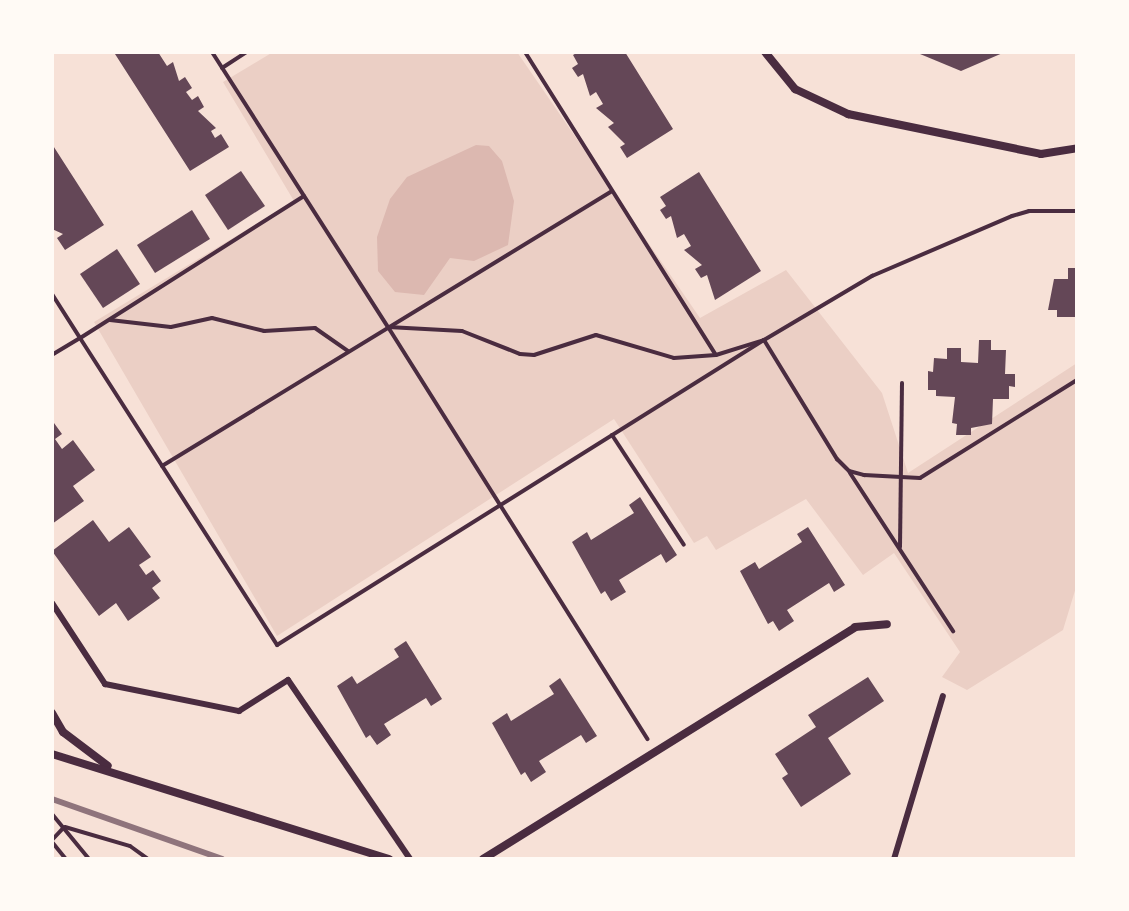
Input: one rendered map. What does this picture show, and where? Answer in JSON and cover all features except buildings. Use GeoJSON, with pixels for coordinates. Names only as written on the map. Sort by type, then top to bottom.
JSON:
{"type":"FeatureCollection","features":[{"type":"Feature","properties":{"kind":"street"},"geometry":{"type":"LineString","coordinates":[[765,52],[795,89],[848,114],[1041,154],[1077,148]]}},
{"type":"Feature","properties":{"kind":"street"},"geometry":{"type":"LineString","coordinates":[[483,859],[855,627],[887,624]]}},
{"type":"Feature","properties":{"kind":"street"},"geometry":{"type":"LineString","coordinates":[[52,713],[63,732],[112,769]]}},
{"type":"Feature","properties":{"kind":"street"},"geometry":{"type":"LineString","coordinates":[[52,754],[112,769],[389,859]]}},
{"type":"Feature","properties":{"kind":"lane"},"geometry":{"type":"LineString","coordinates":[[52,603],[105,684],[239,711],[288,680],[410,859]]}},
{"type":"Feature","properties":{"kind":"lane"},"geometry":{"type":"LineString","coordinates":[[894,859],[943,696]]}},
{"type":"Feature","properties":{"kind":"path"},"geometry":{"type":"LineString","coordinates":[[212,52],[655,752]]}},
{"type":"Feature","properties":{"kind":"path"},"geometry":{"type":"LineString","coordinates":[[222,68],[247,52]]}},
{"type":"Feature","properties":{"kind":"path"},"geometry":{"type":"LineString","coordinates":[[525,52],[716,355]]}},
{"type":"Feature","properties":{"kind":"path"},"geometry":{"type":"LineString","coordinates":[[162,466],[612,191]]}},
{"type":"Feature","properties":{"kind":"path"},"geometry":{"type":"LineString","coordinates":[[52,355],[304,196]]}},
{"type":"Feature","properties":{"kind":"path"},"geometry":{"type":"LineString","coordinates":[[52,294],[277,645],[764,340],[872,276],[1012,216],[1029,211],[1077,211]]}},
{"type":"Feature","properties":{"kind":"path"},"geometry":{"type":"LineString","coordinates":[[108,320],[171,327],[212,318],[264,331],[315,328],[348,351]]}},
{"type":"Feature","properties":{"kind":"path"},"geometry":{"type":"LineString","coordinates":[[388,327],[462,331],[534,355],[596,335],[674,358],[716,355],[764,340]]}},
{"type":"Feature","properties":{"kind":"path"},"geometry":{"type":"LineString","coordinates":[[764,340],[953,631]]}},
{"type":"Feature","properties":{"kind":"path"},"geometry":{"type":"LineString","coordinates":[[849,471],[920,478],[937,471],[1077,380]]}},
{"type":"Feature","properties":{"kind":"path"},"geometry":{"type":"LineString","coordinates":[[900,550],[897,478],[902,383]]}},
{"type":"Feature","properties":{"kind":"path"},"geometry":{"type":"LineString","coordinates":[[612,435],[684,545]]}},
{"type":"Feature","properties":{"kind":"path"},"geometry":{"type":"LineString","coordinates":[[54,806],[64,827],[130,846],[148,859]]}},
{"type":"Feature","properties":{"kind":"path"},"geometry":{"type":"LineString","coordinates":[[52,814],[89,859]]}},
{"type":"Feature","properties":{"kind":"path"},"geometry":{"type":"LineString","coordinates":[[64,827],[52,841],[66,859]]}},
{"type":"Feature","properties":{"kind":"shaded area"},"geometry":{"type":"Polygon","coordinates":[[[273,52],[517,52],[700,318],[786,270],[882,393],[908,473],[1077,363],[1077,584],[1063,630],[967,690],[942,677],[960,652],[894,553],[863,575],[806,499],[716,550],[707,536],[694,543],[614,419],[277,636],[94,322],[294,201],[223,82],[273,52]]]}},
{"type":"Feature","properties":{"kind":"shaded area"},"geometry":{"type":"Polygon","coordinates":[[[476,145],[489,146],[502,161],[514,201],[508,245],[474,261],[450,258],[424,295],[395,292],[378,271],[377,237],[390,199],[407,177],[476,145]]]}},
{"type":"Feature","properties":{"kind":"railway"},"geometry":{"type":"LineString","coordinates":[[52,799],[222,859]]}}]}
